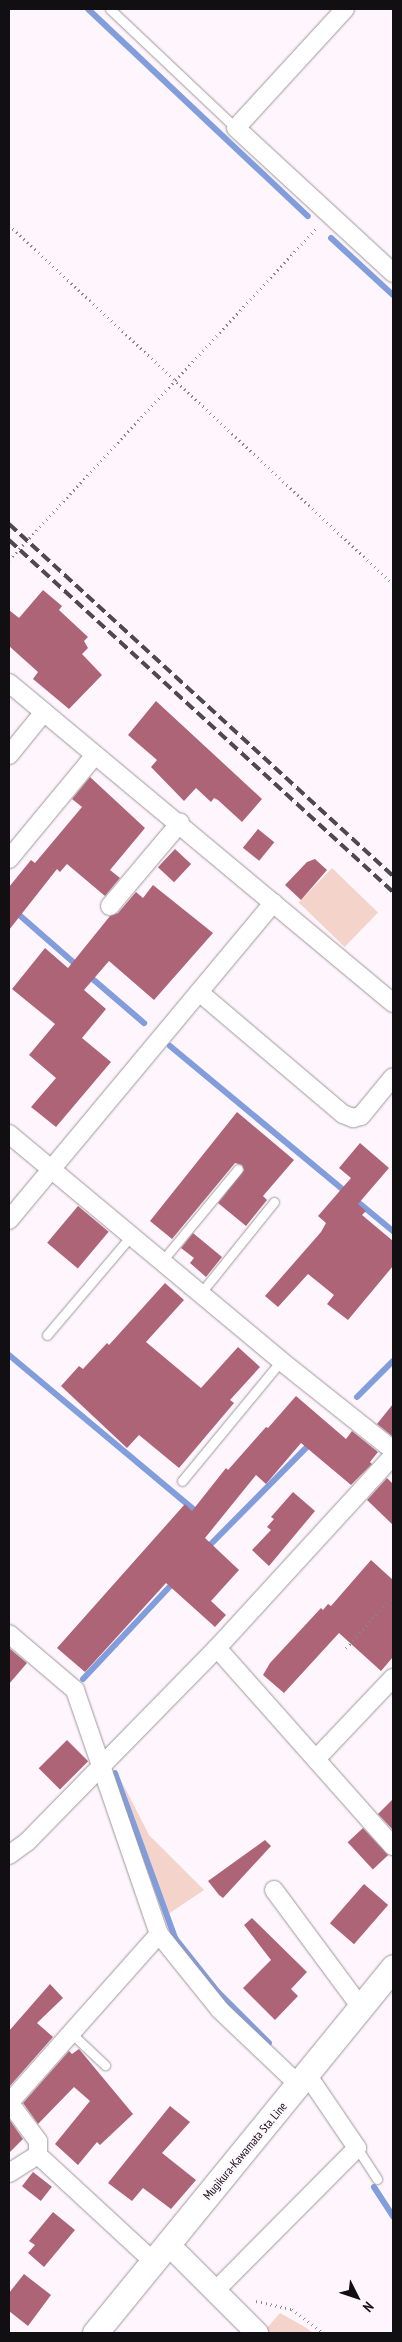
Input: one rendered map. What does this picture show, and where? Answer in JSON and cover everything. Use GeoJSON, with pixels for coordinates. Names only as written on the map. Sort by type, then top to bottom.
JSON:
{"type":"FeatureCollection","features":[{"type":"Feature","properties":{"kind":"main road","name":"Mugikura-Kawamata Sta. Line"},"geometry":{"type":"LineString","coordinates":[[95,2333],[304,2081],[393,1968]]}},
{"type":"Feature","properties":{"kind":"street"},"geometry":{"type":"LineString","coordinates":[[345,9],[236,128],[393,273]]}},
{"type":"Feature","properties":{"kind":"street"},"geometry":{"type":"LineString","coordinates":[[9,683],[180,823],[393,1003]]}},
{"type":"Feature","properties":{"kind":"street"},"geometry":{"type":"LineString","coordinates":[[9,756],[44,712]]}},
{"type":"Feature","properties":{"kind":"street"},"geometry":{"type":"LineString","coordinates":[[9,859],[95,755]]}},
{"type":"Feature","properties":{"kind":"street"},"geometry":{"type":"LineString","coordinates":[[110,906],[180,823]]}},
{"type":"Feature","properties":{"kind":"street"},"geometry":{"type":"LineString","coordinates":[[9,1220],[273,903]]}},
{"type":"Feature","properties":{"kind":"street"},"geometry":{"type":"LineString","coordinates":[[199,992],[343,1114],[353,1118],[361,1116],[393,1077]]}},
{"type":"Feature","properties":{"kind":"street"},"geometry":{"type":"LineString","coordinates":[[9,1134],[281,1361],[393,1450]]}},
{"type":"Feature","properties":{"kind":"street"},"geometry":{"type":"LineString","coordinates":[[9,1854],[27,1842],[348,1514],[393,1456]]}},
{"type":"Feature","properties":{"kind":"street"},"geometry":{"type":"LineString","coordinates":[[9,1634],[29,1643],[75,1690],[159,1934],[220,2010],[304,2081],[357,2148],[216,2290]]}},
{"type":"Feature","properties":{"kind":"street"},"geometry":{"type":"LineString","coordinates":[[217,1648],[284,1716],[316,1759],[393,1846]]}},
{"type":"Feature","properties":{"kind":"street"},"geometry":{"type":"LineString","coordinates":[[316,1759],[393,1678]]}},
{"type":"Feature","properties":{"kind":"street"},"geometry":{"type":"LineString","coordinates":[[274,1890],[362,2009]]}},
{"type":"Feature","properties":{"kind":"street"},"geometry":{"type":"LineString","coordinates":[[38,2156],[38,2141],[9,2102],[159,1934]]}},
{"type":"Feature","properties":{"kind":"street"},"geometry":{"type":"LineString","coordinates":[[38,2156],[161,2252],[216,2290],[257,2333]]}},
{"type":"Feature","properties":{"kind":"street"},"geometry":{"type":"LineString","coordinates":[[9,2173],[38,2156]]}},
{"type":"Feature","properties":{"kind":"lane"},"geometry":{"type":"LineString","coordinates":[[110,9],[236,128]]}},
{"type":"Feature","properties":{"kind":"lane"},"geometry":{"type":"LineString","coordinates":[[162,1261],[238,1169]]}},
{"type":"Feature","properties":{"kind":"lane"},"geometry":{"type":"LineString","coordinates":[[200,1294],[274,1202]]}},
{"type":"Feature","properties":{"kind":"lane"},"geometry":{"type":"LineString","coordinates":[[47,1335],[131,1236]]}},
{"type":"Feature","properties":{"kind":"lane"},"geometry":{"type":"LineString","coordinates":[[182,1481],[281,1361]]}},
{"type":"Feature","properties":{"kind":"lane"},"geometry":{"type":"LineString","coordinates":[[71,2033],[104,2065]]}},
{"type":"Feature","properties":{"kind":"lane"},"geometry":{"type":"LineString","coordinates":[[357,2148],[377,2179]]}},
{"type":"Feature","properties":{"kind":"path"},"geometry":{"type":"LineString","coordinates":[[9,560],[329,214]]}},
{"type":"Feature","properties":{"kind":"path"},"geometry":{"type":"LineString","coordinates":[[9,224],[393,584]]}},
{"type":"Feature","properties":{"kind":"path"},"geometry":{"type":"LineString","coordinates":[[346,1648],[393,1596]]}},
{"type":"Feature","properties":{"kind":"path"},"geometry":{"type":"LineString","coordinates":[[233,2308],[257,2301],[292,2310],[324,2333]]}},
{"type":"Feature","properties":{"kind":"shaded area"},"geometry":{"type":"Polygon","coordinates":[[[332,868],[378,912],[345,947],[299,903],[332,868]]]}},
{"type":"Feature","properties":{"kind":"shaded area"},"geometry":{"type":"Polygon","coordinates":[[[122,1782],[149,1835],[204,1890],[167,1915],[122,1782]]]}},
{"type":"Feature","properties":{"kind":"shaded area"},"geometry":{"type":"Polygon","coordinates":[[[280,2313],[313,2333],[270,2333],[266,2329],[280,2313]]]}},
{"type":"Feature","properties":{"kind":"building"},"geometry":{"type":"Polygon","coordinates":[[[43,590],[62,606],[59,610],[88,637],[84,641],[88,648],[82,654],[102,675],[69,709],[33,679],[38,672],[9,646],[9,610],[19,618],[43,590]]]}},
{"type":"Feature","properties":{"kind":"building"},"geometry":{"type":"Polygon","coordinates":[[[156,701],[262,799],[242,822],[218,800],[214,798],[211,802],[196,788],[184,801],[151,767],[157,760],[128,735],[156,701]]]}},
{"type":"Feature","properties":{"kind":"building"},"geometry":{"type":"Polygon","coordinates":[[[90,777],[145,828],[110,870],[120,878],[105,896],[67,864],[60,872],[57,869],[9,930],[9,887],[31,860],[35,863],[82,807],[72,799],[90,777]]]}},
{"type":"Feature","properties":{"kind":"building"},"geometry":{"type":"Polygon","coordinates":[[[258,829],[274,842],[259,861],[243,848],[258,829]]]}},
{"type":"Feature","properties":{"kind":"building"},"geometry":{"type":"Polygon","coordinates":[[[175,849],[191,864],[174,882],[158,867],[175,849]]]}},
{"type":"Feature","properties":{"kind":"building"},"geometry":{"type":"Polygon","coordinates":[[[315,859],[327,870],[301,900],[285,885],[307,862],[315,859]]]}},
{"type":"Feature","properties":{"kind":"building"},"geometry":{"type":"Polygon","coordinates":[[[153,885],[213,933],[154,1000],[109,961],[84,990],[106,1009],[82,1038],[111,1062],[56,1127],[31,1107],[56,1078],[29,1055],[55,1024],[12,989],[45,948],[68,968],[110,916],[118,913],[136,892],[143,898],[153,885]]]}},
{"type":"Feature","properties":{"kind":"building"},"geometry":{"type":"Polygon","coordinates":[[[237,1112],[294,1160],[263,1196],[267,1200],[246,1226],[218,1203],[244,1170],[242,1165],[235,1163],[172,1239],[150,1221],[237,1112]]]}},
{"type":"Feature","properties":{"kind":"building"},"geometry":{"type":"Polygon","coordinates":[[[360,1143],[389,1168],[358,1204],[366,1211],[362,1215],[393,1241],[393,1266],[348,1320],[327,1304],[334,1295],[308,1274],[278,1307],[265,1296],[321,1232],[326,1223],[318,1216],[351,1178],[339,1168],[360,1143]]]}},
{"type":"Feature","properties":{"kind":"building"},"geometry":{"type":"Polygon","coordinates":[[[78,1206],[109,1232],[78,1268],[47,1243],[78,1206]]]}},
{"type":"Feature","properties":{"kind":"building"},"geometry":{"type":"Polygon","coordinates":[[[193,1233],[222,1257],[206,1277],[190,1263],[194,1258],[181,1248],[193,1233]]]}},
{"type":"Feature","properties":{"kind":"building"},"geometry":{"type":"Polygon","coordinates":[[[165,1283],[184,1300],[146,1342],[201,1388],[238,1347],[260,1367],[230,1400],[234,1403],[179,1468],[139,1435],[127,1448],[61,1386],[79,1366],[83,1369],[107,1343],[109,1345],[165,1283]]]}},
{"type":"Feature","properties":{"kind":"building"},"geometry":{"type":"Polygon","coordinates":[[[296,1396],[346,1439],[352,1431],[378,1452],[370,1462],[372,1464],[351,1485],[301,1443],[266,1484],[256,1475],[205,1538],[239,1570],[211,1601],[226,1615],[215,1627],[166,1583],[85,1672],[57,1648],[185,1504],[192,1511],[226,1468],[228,1470],[296,1396]]]}},
{"type":"Feature","properties":{"kind":"building"},"geometry":{"type":"Polygon","coordinates":[[[393,1404],[393,1435],[392,1436],[377,1424],[393,1404]]]}},
{"type":"Feature","properties":{"kind":"building"},"geometry":{"type":"Polygon","coordinates":[[[387,1478],[393,1484],[393,1525],[367,1500],[387,1478]]]}},
{"type":"Feature","properties":{"kind":"building"},"geometry":{"type":"Polygon","coordinates":[[[293,1492],[315,1511],[269,1566],[252,1550],[271,1530],[267,1527],[274,1519],[271,1517],[293,1492]]]}},
{"type":"Feature","properties":{"kind":"building"},"geometry":{"type":"Polygon","coordinates":[[[371,1560],[393,1580],[393,1657],[381,1671],[339,1633],[284,1693],[263,1675],[270,1663],[321,1608],[323,1610],[328,1604],[331,1606],[371,1560]]]}},
{"type":"Feature","properties":{"kind":"building"},"geometry":{"type":"Polygon","coordinates":[[[9,1648],[27,1663],[9,1684],[9,1648]]]}},
{"type":"Feature","properties":{"kind":"building"},"geometry":{"type":"Polygon","coordinates":[[[67,1740],[88,1761],[60,1789],[39,1768],[67,1740]]]}},
{"type":"Feature","properties":{"kind":"building"},"geometry":{"type":"Polygon","coordinates":[[[393,1799],[393,1830],[378,1814],[393,1799]]]}},
{"type":"Feature","properties":{"kind":"building"},"geometry":{"type":"Polygon","coordinates":[[[363,1828],[388,1855],[373,1869],[348,1842],[363,1828]]]}},
{"type":"Feature","properties":{"kind":"building"},"geometry":{"type":"Polygon","coordinates":[[[265,1840],[271,1846],[223,1898],[219,1895],[208,1881],[265,1840]]]}},
{"type":"Feature","properties":{"kind":"building"},"geometry":{"type":"Polygon","coordinates":[[[364,1884],[388,1905],[354,1944],[330,1923],[364,1884]]]}},
{"type":"Feature","properties":{"kind":"building"},"geometry":{"type":"Polygon","coordinates":[[[252,1918],[307,1972],[291,1989],[298,1996],[275,2020],[243,1988],[271,1960],[244,1925],[252,1918]]]}},
{"type":"Feature","properties":{"kind":"building"},"geometry":{"type":"Polygon","coordinates":[[[50,1984],[63,1998],[37,2023],[53,2037],[9,2087],[9,2031],[50,1984]]]}},
{"type":"Feature","properties":{"kind":"building"},"geometry":{"type":"Polygon","coordinates":[[[79,2049],[133,2114],[100,2145],[97,2142],[78,2165],[55,2144],[90,2101],[74,2087],[38,2124],[23,2103],[69,2051],[72,2054],[79,2049]]]}},
{"type":"Feature","properties":{"kind":"building"},"geometry":{"type":"Polygon","coordinates":[[[170,2106],[190,2122],[162,2153],[196,2180],[171,2209],[143,2188],[132,2201],[108,2183],[170,2106]]]}},
{"type":"Feature","properties":{"kind":"building"},"geometry":{"type":"Polygon","coordinates":[[[9,2119],[23,2139],[9,2153],[9,2119]]]}},
{"type":"Feature","properties":{"kind":"building"},"geometry":{"type":"Polygon","coordinates":[[[33,2172],[52,2187],[41,2201],[22,2186],[33,2172]]]}},
{"type":"Feature","properties":{"kind":"building"},"geometry":{"type":"Polygon","coordinates":[[[53,2212],[75,2230],[44,2267],[28,2253],[35,2245],[29,2241],[53,2212]]]}},
{"type":"Feature","properties":{"kind":"building"},"geometry":{"type":"Polygon","coordinates":[[[24,2274],[51,2295],[28,2326],[9,2311],[9,2293],[24,2274]]]}},
{"type":"Feature","properties":{"kind":"waterway"},"geometry":{"type":"LineString","coordinates":[[88,9],[308,216]]}},
{"type":"Feature","properties":{"kind":"waterway"},"geometry":{"type":"LineString","coordinates":[[331,238],[393,295]]}},
{"type":"Feature","properties":{"kind":"waterway"},"geometry":{"type":"LineString","coordinates":[[9,906],[79,967]]}},
{"type":"Feature","properties":{"kind":"waterway"},"geometry":{"type":"LineString","coordinates":[[88,975],[144,1023]]}},
{"type":"Feature","properties":{"kind":"waterway"},"geometry":{"type":"LineString","coordinates":[[170,1046],[393,1231]]}},
{"type":"Feature","properties":{"kind":"waterway"},"geometry":{"type":"LineString","coordinates":[[9,1355],[199,1514]]}},
{"type":"Feature","properties":{"kind":"waterway"},"geometry":{"type":"LineString","coordinates":[[357,1397],[393,1361]]}},
{"type":"Feature","properties":{"kind":"waterway"},"geometry":{"type":"LineString","coordinates":[[206,1549],[312,1442]]}},
{"type":"Feature","properties":{"kind":"waterway"},"geometry":{"type":"LineString","coordinates":[[83,1679],[175,1581]]}},
{"type":"Feature","properties":{"kind":"waterway"},"geometry":{"type":"LineString","coordinates":[[115,1773],[175,1938],[218,1992],[269,2043]]}},
{"type":"Feature","properties":{"kind":"waterway"},"geometry":{"type":"LineString","coordinates":[[374,2187],[393,2216]]}},
{"type":"Feature","properties":{"kind":"railway"},"geometry":{"type":"LineString","coordinates":[[9,524],[393,876]]}},
{"type":"Feature","properties":{"kind":"railway"},"geometry":{"type":"LineString","coordinates":[[9,540],[393,892]]}}]}
